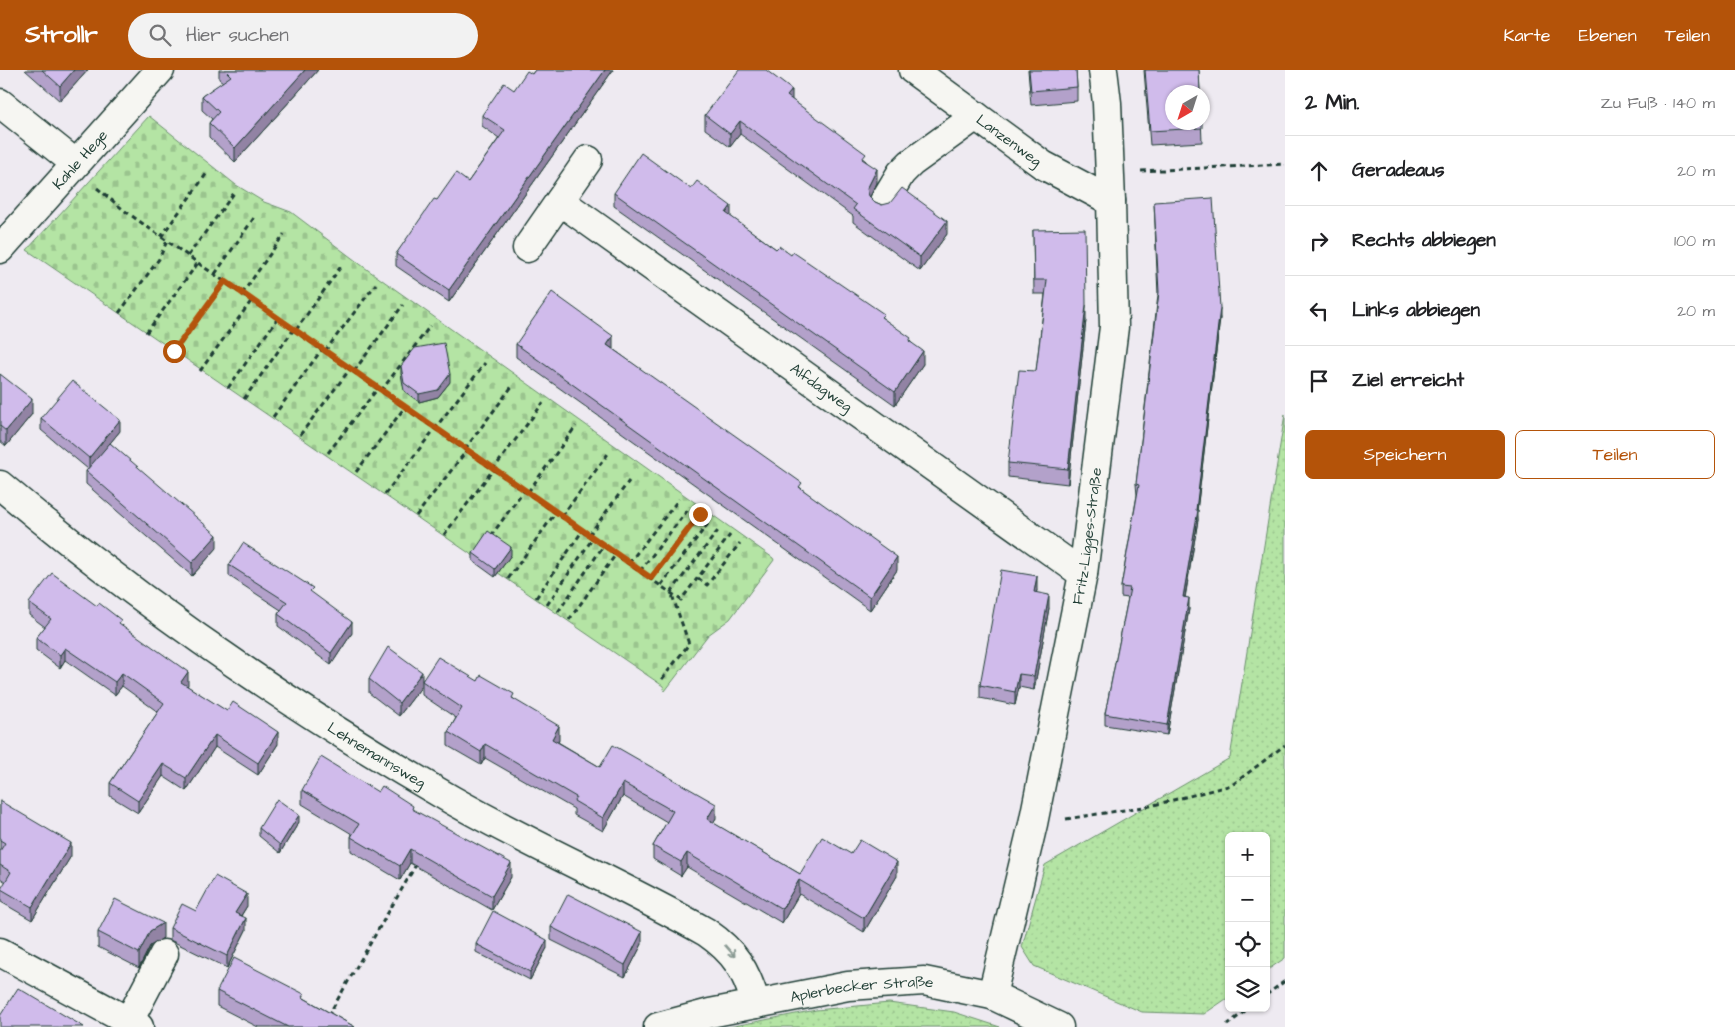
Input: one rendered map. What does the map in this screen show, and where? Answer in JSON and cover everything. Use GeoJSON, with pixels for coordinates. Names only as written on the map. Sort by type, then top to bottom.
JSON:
{"type":"FeatureCollection","features":[{"type":"Feature","properties":{"kind":"street","name":"Kahle Hege"},"geometry":{"type":"LineString","coordinates":[[0,249],[73,165],[160,70]]}},
{"type":"Feature","properties":{"kind":"street","name":"Lanzenweg"},"geometry":{"type":"LineString","coordinates":[[913,70],[1043,165],[1111,202]]}},
{"type":"Feature","properties":{"kind":"street","name":"Fritz-Ligges-Straße"},"geometry":{"type":"LineString","coordinates":[[992,995],[1033,824],[1082,574],[1114,327],[1110,173],[1107,103],[1103,70]]}},
{"type":"Feature","properties":{"kind":"street"},"geometry":{"type":"LineString","coordinates":[[0,103],[73,165]]}},
{"type":"Feature","properties":{"kind":"street"},"geometry":{"type":"LineString","coordinates":[[884,203],[901,173],[911,163],[976,116]]}},
{"type":"Feature","properties":{"kind":"street"},"geometry":{"type":"LineString","coordinates":[[527,248],[588,160]]}},
{"type":"Feature","properties":{"kind":"street","name":"Alfdagweg"},"geometry":{"type":"LineString","coordinates":[[560,201],[1082,574]]}},
{"type":"Feature","properties":{"kind":"street","name":"Lehnemannsweg"},"geometry":{"type":"LineString","coordinates":[[0,485],[62,537],[196,638],[358,744],[542,850],[691,924],[725,945],[740,962],[756,1004]]}},
{"type":"Feature","properties":{"kind":"street"},"geometry":{"type":"LineString","coordinates":[[0,952],[134,1024],[164,954]]}},
{"type":"Feature","properties":{"kind":"street","name":"Aplerbecker Straße"},"geometry":{"type":"LineString","coordinates":[[658,1027],[710,1013],[848,986],[924,981],[992,995],[1059,1027]]}},
{"type":"Feature","properties":{"kind":"path"},"geometry":{"type":"LineString","coordinates":[[1110,173],[1285,164]]}},
{"type":"Feature","properties":{"kind":"path"},"geometry":{"type":"LineString","coordinates":[[73,165],[125,211],[161,237],[681,600],[730,535]]}},
{"type":"Feature","properties":{"kind":"path"},"geometry":{"type":"LineString","coordinates":[[161,237],[207,173]]}},
{"type":"Feature","properties":{"kind":"path"},"geometry":{"type":"LineString","coordinates":[[188,256],[234,194]]}},
{"type":"Feature","properties":{"kind":"path"},"geometry":{"type":"LineString","coordinates":[[215,274],[256,215]]}},
{"type":"Feature","properties":{"kind":"path"},"geometry":{"type":"LineString","coordinates":[[242,294],[284,234]]}},
{"type":"Feature","properties":{"kind":"path"},"geometry":{"type":"LineString","coordinates":[[119,313],[159,259],[168,241]]}},
{"type":"Feature","properties":{"kind":"path"},"geometry":{"type":"LineString","coordinates":[[146,333],[198,263]]}},
{"type":"Feature","properties":{"kind":"path"},"geometry":{"type":"LineString","coordinates":[[244,399],[342,265]]}},
{"type":"Feature","properties":{"kind":"path"},"geometry":{"type":"LineString","coordinates":[[174,351],[225,281]]}},
{"type":"Feature","properties":{"kind":"path"},"geometry":{"type":"LineString","coordinates":[[272,417],[376,284]]}},
{"type":"Feature","properties":{"kind":"path"},"geometry":{"type":"LineString","coordinates":[[200,371],[252,300]]}},
{"type":"Feature","properties":{"kind":"path"},"geometry":{"type":"LineString","coordinates":[[300,435],[403,305]]}},
{"type":"Feature","properties":{"kind":"path"},"geometry":{"type":"LineString","coordinates":[[228,388],[278,318]]}},
{"type":"Feature","properties":{"kind":"path"},"geometry":{"type":"LineString","coordinates":[[328,453],[430,326]]}},
{"type":"Feature","properties":{"kind":"path"},"geometry":{"type":"LineString","coordinates":[[385,494],[485,363]]}},
{"type":"Feature","properties":{"kind":"path"},"geometry":{"type":"LineString","coordinates":[[416,516],[513,385]]}},
{"type":"Feature","properties":{"kind":"path"},"geometry":{"type":"LineString","coordinates":[[444,535],[543,403]]}},
{"type":"Feature","properties":{"kind":"path"},"geometry":{"type":"LineString","coordinates":[[356,472],[405,407]]}},
{"type":"Feature","properties":{"kind":"path"},"geometry":{"type":"LineString","coordinates":[[528,492],[576,426]]}},
{"type":"Feature","properties":{"kind":"path"},"geometry":{"type":"LineString","coordinates":[[562,516],[610,451]]}},
{"type":"Feature","properties":{"kind":"path"},"geometry":{"type":"LineString","coordinates":[[589,535],[629,481]]}},
{"type":"Feature","properties":{"kind":"path"},"geometry":{"type":"LineString","coordinates":[[488,539],[524,490]]}},
{"type":"Feature","properties":{"kind":"path"},"geometry":{"type":"LineString","coordinates":[[629,563],[679,499]]}},
{"type":"Feature","properties":{"kind":"path"},"geometry":{"type":"LineString","coordinates":[[640,571],[690,507]]}},
{"type":"Feature","properties":{"kind":"path"},"geometry":{"type":"LineString","coordinates":[[508,578],[556,512]]}},
{"type":"Feature","properties":{"kind":"path"},"geometry":{"type":"LineString","coordinates":[[651,578],[700,514]]}},
{"type":"Feature","properties":{"kind":"path"},"geometry":{"type":"LineString","coordinates":[[661,585],[710,521]]}},
{"type":"Feature","properties":{"kind":"path"},"geometry":{"type":"LineString","coordinates":[[670,592],[720,528]]}},
{"type":"Feature","properties":{"kind":"path"},"geometry":{"type":"LineString","coordinates":[[536,598],[583,530]]}},
{"type":"Feature","properties":{"kind":"path"},"geometry":{"type":"LineString","coordinates":[[547,605],[593,538]]}},
{"type":"Feature","properties":{"kind":"path"},"geometry":{"type":"LineString","coordinates":[[698,578],[707,585],[740,543]]}},
{"type":"Feature","properties":{"kind":"path"},"geometry":{"type":"LineString","coordinates":[[558,612],[604,545]]}},
{"type":"Feature","properties":{"kind":"path"},"geometry":{"type":"LineString","coordinates":[[569,620],[616,554]]}},
{"type":"Feature","properties":{"kind":"path"},"geometry":{"type":"LineString","coordinates":[[662,679],[689,644],[670,592]]}},
{"type":"Feature","properties":{"kind":"path"},"geometry":{"type":"LineString","coordinates":[[1033,824],[1150,806],[1232,785],[1285,745]]}},
{"type":"Feature","properties":{"kind":"path"},"geometry":{"type":"LineString","coordinates":[[327,1019],[418,861]]}},
{"type":"Feature","properties":{"kind":"path"},"geometry":{"type":"LineString","coordinates":[[1270,992],[1285,981]]}},
{"type":"Feature","properties":{"kind":"path"},"geometry":{"type":"LineString","coordinates":[[1227,1026],[1244,1012]]}},
{"type":"Feature","properties":{"kind":"green space"},"geometry":{"type":"Polygon","coordinates":[[[149,116],[236,185],[264,202],[291,212],[368,270],[773,558],[774,560],[730,619],[708,635],[665,691],[663,686],[27,250],[149,116]]]}},
{"type":"Feature","properties":{"kind":"green space"},"geometry":{"type":"Polygon","coordinates":[[[1285,414],[1285,958],[1270,968],[1270,832],[1225,832],[1225,1000],[1204,1014],[1142,1012],[1034,966],[1022,947],[1045,865],[1230,758],[1285,414]]]}},
{"type":"Feature","properties":{"kind":"green space"},"geometry":{"type":"Polygon","coordinates":[[[889,1003],[954,1012],[1000,1027],[729,1027],[816,1010],[889,1003]]]}},
{"type":"Feature","properties":{"kind":"building"},"geometry":{"type":"Polygon","coordinates":[[[42,70],[74,70],[60,86],[42,70]]]}},
{"type":"Feature","properties":{"kind":"building"},"geometry":{"type":"Polygon","coordinates":[[[225,70],[305,70],[235,148],[209,123],[219,112],[202,96],[231,76],[225,70]]]}},
{"type":"Feature","properties":{"kind":"building"},"geometry":{"type":"Polygon","coordinates":[[[535,70],[605,70],[449,290],[396,254],[434,199],[437,200],[456,173],[468,182],[505,130],[482,115],[504,83],[514,90],[527,71],[532,74],[535,70]]]}},
{"type":"Feature","properties":{"kind":"building"},"geometry":{"type":"Polygon","coordinates":[[[739,70],[766,70],[792,90],[787,96],[866,154],[862,159],[877,169],[867,189],[869,196],[875,202],[882,205],[890,203],[902,188],[947,221],[920,257],[853,209],[856,205],[740,121],[730,134],[705,115],[739,70]]]}},
{"type":"Feature","properties":{"kind":"building"},"geometry":{"type":"Polygon","coordinates":[[[1029,70],[1076,70],[1077,87],[1031,91],[1029,70]]]}},
{"type":"Feature","properties":{"kind":"building"},"geometry":{"type":"Polygon","coordinates":[[[1145,70],[1199,70],[1200,85],[1165,85],[1165,130],[1167,130],[1150,131],[1145,70]]]}},
{"type":"Feature","properties":{"kind":"building"},"geometry":{"type":"Polygon","coordinates":[[[641,153],[691,189],[697,181],[731,206],[726,213],[776,249],[779,246],[791,255],[793,252],[884,314],[881,317],[911,338],[909,341],[923,351],[895,392],[614,193],[641,153]]]}},
{"type":"Feature","properties":{"kind":"building"},"geometry":{"type":"Polygon","coordinates":[[[1213,198],[1220,308],[1196,510],[1198,510],[1183,597],[1189,598],[1167,725],[1105,714],[1130,588],[1121,587],[1139,485],[1136,484],[1159,292],[1154,202],[1213,198]]]}},
{"type":"Feature","properties":{"kind":"building"},"geometry":{"type":"Polygon","coordinates":[[[1085,229],[1086,305],[1068,469],[1008,463],[1019,370],[1036,371],[1047,280],[1034,280],[1033,230],[1085,229]]]}},
{"type":"Feature","properties":{"kind":"building"},"geometry":{"type":"Polygon","coordinates":[[[552,292],[613,336],[607,345],[802,483],[799,487],[897,557],[870,597],[516,344],[552,292]]]}},
{"type":"Feature","properties":{"kind":"building"},"geometry":{"type":"Polygon","coordinates":[[[444,343],[450,374],[438,390],[419,394],[404,383],[401,366],[415,348],[444,343]]]}},
{"type":"Feature","properties":{"kind":"building"},"geometry":{"type":"Polygon","coordinates":[[[0,374],[32,399],[6,431],[0,426],[0,374]]]}},
{"type":"Feature","properties":{"kind":"building"},"geometry":{"type":"Polygon","coordinates":[[[72,381],[120,420],[89,458],[41,418],[72,381]]]}},
{"type":"Feature","properties":{"kind":"building"},"geometry":{"type":"Polygon","coordinates":[[[110,443],[217,535],[192,563],[86,471],[110,443]]]}},
{"type":"Feature","properties":{"kind":"building"},"geometry":{"type":"Polygon","coordinates":[[[488,531],[511,547],[495,569],[473,553],[488,531]]]}},
{"type":"Feature","properties":{"kind":"building"},"geometry":{"type":"Polygon","coordinates":[[[243,543],[313,588],[310,591],[352,622],[331,653],[278,614],[287,602],[229,565],[243,543]]]}},
{"type":"Feature","properties":{"kind":"building"},"geometry":{"type":"Polygon","coordinates":[[[1001,570],[1037,576],[1034,592],[1049,595],[1034,676],[1019,674],[1015,692],[980,685],[1001,570]]]}},
{"type":"Feature","properties":{"kind":"building"},"geometry":{"type":"Polygon","coordinates":[[[52,573],[97,606],[99,603],[121,620],[119,623],[188,672],[181,682],[227,711],[233,702],[278,732],[258,763],[215,735],[186,778],[163,764],[138,801],[110,783],[164,703],[122,673],[115,682],[65,648],[60,655],[36,638],[51,619],[29,603],[52,573]]]}},
{"type":"Feature","properties":{"kind":"building"},"geometry":{"type":"Polygon","coordinates":[[[388,647],[422,672],[399,703],[369,679],[388,647]]]}},
{"type":"Feature","properties":{"kind":"building"},"geometry":{"type":"Polygon","coordinates":[[[438,657],[478,681],[481,675],[514,694],[512,698],[559,726],[552,739],[600,767],[613,745],[716,804],[707,819],[800,874],[822,837],[851,854],[860,840],[897,862],[864,918],[799,880],[782,909],[687,853],[681,862],[653,846],[673,811],[623,783],[603,818],[574,801],[576,797],[485,744],[481,752],[448,732],[462,708],[422,681],[438,657]]]}},
{"type":"Feature","properties":{"kind":"building"},"geometry":{"type":"Polygon","coordinates":[[[321,757],[378,792],[382,786],[413,806],[412,809],[511,863],[492,896],[410,849],[400,866],[351,837],[359,824],[302,790],[321,757]]]}},
{"type":"Feature","properties":{"kind":"building"},"geometry":{"type":"Polygon","coordinates":[[[277,799],[299,815],[280,845],[259,828],[277,799]]]}},
{"type":"Feature","properties":{"kind":"building"},"geometry":{"type":"Polygon","coordinates":[[[0,801],[71,843],[32,907],[1,889],[11,872],[0,865],[0,851],[5,843],[0,840],[0,801]]]}},
{"type":"Feature","properties":{"kind":"building"},"geometry":{"type":"Polygon","coordinates":[[[215,876],[247,894],[235,913],[246,918],[227,956],[170,928],[182,904],[196,911],[215,876]]]}},
{"type":"Feature","properties":{"kind":"building"},"geometry":{"type":"Polygon","coordinates":[[[568,894],[642,932],[625,965],[551,927],[568,894]]]}},
{"type":"Feature","properties":{"kind":"building"},"geometry":{"type":"Polygon","coordinates":[[[115,899],[163,923],[150,931],[139,953],[98,932],[115,899]]]}},
{"type":"Feature","properties":{"kind":"building"},"geometry":{"type":"Polygon","coordinates":[[[493,911],[547,940],[530,972],[476,944],[493,911]]]}},
{"type":"Feature","properties":{"kind":"building"},"geometry":{"type":"Polygon","coordinates":[[[234,958],[304,994],[302,997],[355,1027],[288,1027],[217,991],[234,958]]]}},
{"type":"Feature","properties":{"kind":"building"},"geometry":{"type":"Polygon","coordinates":[[[18,988],[84,1027],[0,1027],[0,1016],[18,988]]]}},
{"type":"Feature","properties":{"kind":"route"},"geometry":{"type":"LineString","coordinates":[[174,351],[225,281],[651,578],[700,514]]}}]}
